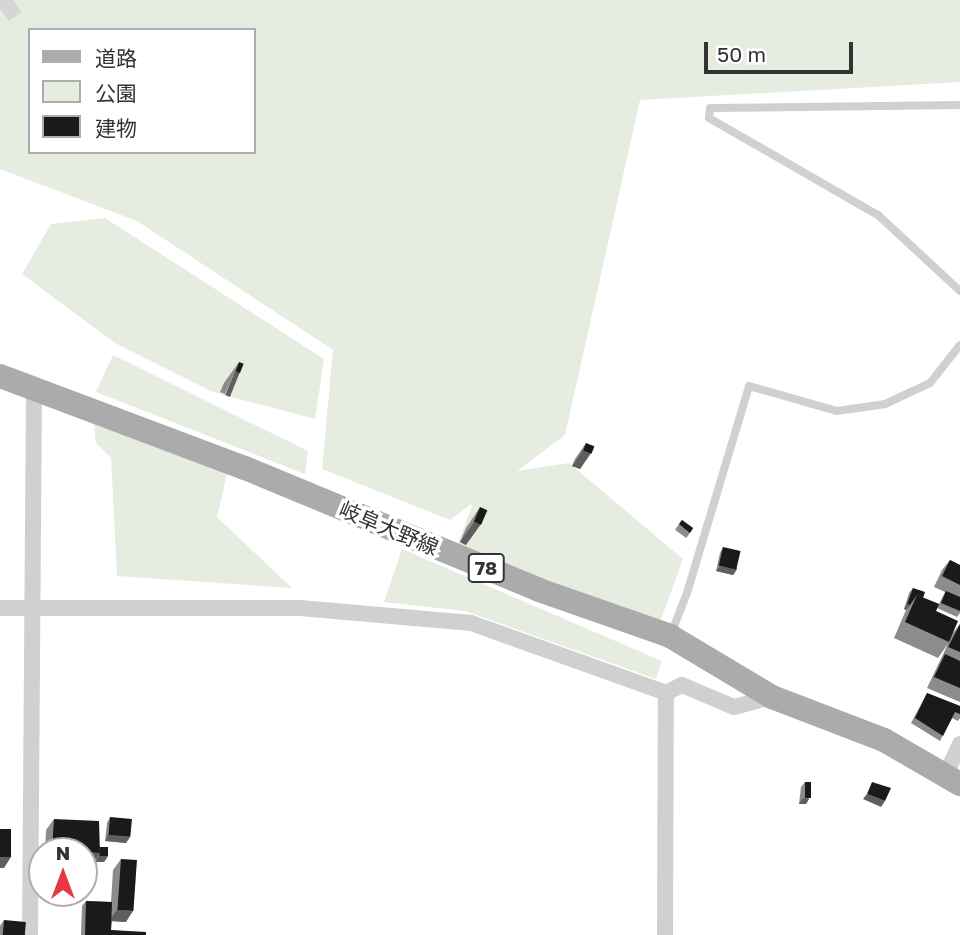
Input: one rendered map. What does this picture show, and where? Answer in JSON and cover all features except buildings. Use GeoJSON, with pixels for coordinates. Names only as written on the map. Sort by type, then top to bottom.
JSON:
{"type":"FeatureCollection","features":[{"type":"Feature","properties":{"kind":"main road","name":"岐阜大野線"},"geometry":{"type":"LineString","coordinates":[[0,376],[245,468],[539,590],[670,636],[772,697],[884,740],[953,779]]}},
{"type":"Feature","properties":{"kind":"street"},"geometry":{"type":"LineString","coordinates":[[30,935],[35,607],[34,387]]}},
{"type":"Feature","properties":{"kind":"street"},"geometry":{"type":"LineString","coordinates":[[0,608],[300,608],[471,623],[666,693],[682,685],[734,707],[772,697]]}},
{"type":"Feature","properties":{"kind":"street"},"geometry":{"type":"LineString","coordinates":[[665,935],[666,693]]}},
{"type":"Feature","properties":{"kind":"street"},"geometry":{"type":"LineString","coordinates":[[953,779],[960,744]]}},
{"type":"Feature","properties":{"kind":"lane"},"geometry":{"type":"LineString","coordinates":[[960,105],[710,108],[709,118],[878,215],[960,291]]}},
{"type":"Feature","properties":{"kind":"lane"},"geometry":{"type":"LineString","coordinates":[[670,636],[687,593],[749,386],[836,411],[885,404],[930,383],[960,345]]}},
{"type":"Feature","properties":{"kind":"green space"},"geometry":{"type":"Polygon","coordinates":[[[0,0],[960,0],[960,82],[640,100],[565,435],[517,471],[569,463],[683,559],[659,625],[457,546],[473,503],[450,520],[322,469],[333,350],[137,221],[0,169],[0,0]]]}},
{"type":"Feature","properties":{"kind":"green space"},"geometry":{"type":"Polygon","coordinates":[[[105,218],[324,359],[315,419],[213,392],[115,343],[22,274],[51,224],[105,218]]]}},
{"type":"Feature","properties":{"kind":"green space"},"geometry":{"type":"Polygon","coordinates":[[[113,355],[308,451],[305,474],[96,392],[113,355]]]}},
{"type":"Feature","properties":{"kind":"green space"},"geometry":{"type":"Polygon","coordinates":[[[94,423],[227,474],[217,517],[292,588],[117,576],[111,458],[96,443],[94,423]]]}},
{"type":"Feature","properties":{"kind":"green space"},"geometry":{"type":"Polygon","coordinates":[[[402,549],[662,661],[656,679],[465,611],[384,602],[402,549]]]}},
{"type":"Feature","properties":{"kind":"tunnel"},"geometry":{"type":"LineString","coordinates":[[0,9],[13,0]]}}]}
